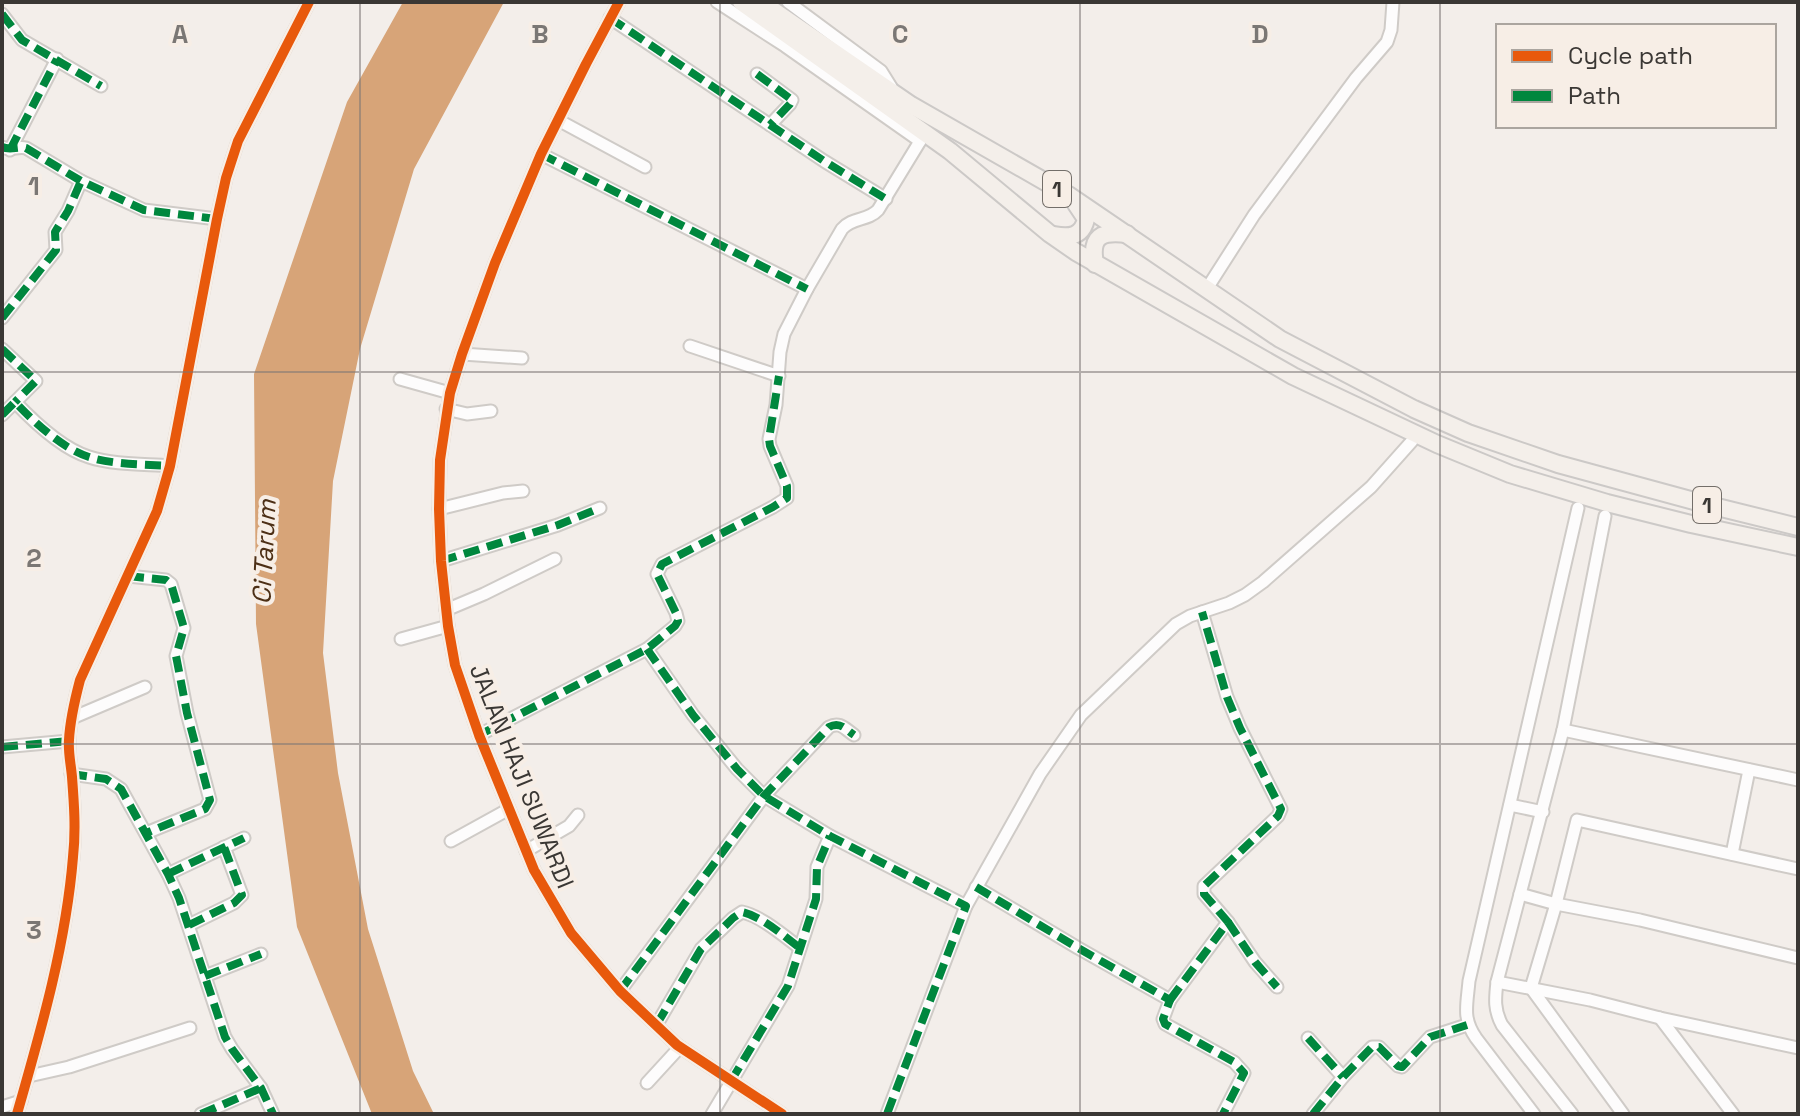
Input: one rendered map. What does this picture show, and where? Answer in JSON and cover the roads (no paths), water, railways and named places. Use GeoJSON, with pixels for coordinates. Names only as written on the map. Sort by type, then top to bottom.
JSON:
{"type":"FeatureCollection","features":[{"type":"Feature","properties":{"kind":"main road","name":"1"},"geometry":{"type":"LineString","coordinates":[[741,2],[922,137],[966,163],[1050,234],[1095,264],[1293,376],[1437,444],[1510,474],[1607,503],[1798,547]]}},
{"type":"Feature","properties":{"kind":"main road","name":"1"},"geometry":{"type":"LineString","coordinates":[[761,2],[895,95],[1070,196],[1292,347],[1414,409],[1468,433],[1573,469],[1798,527]]}},
{"type":"Feature","properties":{"kind":"main road"},"geometry":{"type":"LineString","coordinates":[[1050,234],[1065,238],[1075,236],[1084,227],[1086,219],[1070,196]]}},
{"type":"Feature","properties":{"kind":"main road"},"geometry":{"type":"LineString","coordinates":[[1095,264],[1093,247],[1097,240],[1111,232],[1127,234]]}},
{"type":"Feature","properties":{"kind":"street"},"geometry":{"type":"LineString","coordinates":[[17,1114],[45,1015],[63,928],[73,856],[75,815],[69,741],[76,695],[85,665],[157,511],[170,466],[217,219],[238,141],[309,2]]}},
{"type":"Feature","properties":{"kind":"street","name":"JALAN HAJI SUWARDI"},"geometry":{"type":"LineString","coordinates":[[619,2],[541,154],[495,263],[450,393],[440,460],[439,509],[448,626],[455,665],[479,735],[526,851],[571,933],[620,991],[680,1047],[782,1114]]}},
{"type":"Feature","properties":{"kind":"street"},"geometry":{"type":"LineString","coordinates":[[479,735],[647,649],[678,621],[657,574],[662,564],[787,498],[787,486],[769,439],[784,334],[846,225],[875,214],[922,137],[717,2]]}},
{"type":"Feature","properties":{"kind":"street"},"geometry":{"type":"LineString","coordinates":[[788,2],[881,71],[895,95]]}},
{"type":"Feature","properties":{"kind":"street"},"geometry":{"type":"LineString","coordinates":[[1206,290],[1254,215],[1356,78],[1387,42],[1393,2]]}},
{"type":"Feature","properties":{"kind":"street"},"geometry":{"type":"LineString","coordinates":[[2,14],[22,40],[101,86]]}},
{"type":"Feature","properties":{"kind":"street"},"geometry":{"type":"LineString","coordinates":[[610,18],[886,199]]}},
{"type":"Feature","properties":{"kind":"street"},"geometry":{"type":"LineString","coordinates":[[6,149],[57,59]]}},
{"type":"Feature","properties":{"kind":"street"},"geometry":{"type":"LineString","coordinates":[[757,74],[792,100],[770,125]]}},
{"type":"Feature","properties":{"kind":"street"},"geometry":{"type":"LineString","coordinates":[[558,120],[645,167]]}},
{"type":"Feature","properties":{"kind":"street"},"geometry":{"type":"LineString","coordinates":[[6,149],[26,148],[81,181],[144,210],[217,219]]}},
{"type":"Feature","properties":{"kind":"street"},"geometry":{"type":"LineString","coordinates":[[541,154],[807,289]]}},
{"type":"Feature","properties":{"kind":"street"},"geometry":{"type":"LineString","coordinates":[[2,318],[56,250],[55,232],[81,181]]}},
{"type":"Feature","properties":{"kind":"street"},"geometry":{"type":"LineString","coordinates":[[690,346],[779,376]]}},
{"type":"Feature","properties":{"kind":"street"},"geometry":{"type":"LineString","coordinates":[[2,349],[36,381],[2,415]]}},
{"type":"Feature","properties":{"kind":"street"},"geometry":{"type":"LineString","coordinates":[[462,354],[522,358]]}},
{"type":"Feature","properties":{"kind":"street"},"geometry":{"type":"LineString","coordinates":[[400,379],[450,393]]}},
{"type":"Feature","properties":{"kind":"street"},"geometry":{"type":"LineString","coordinates":[[15,402],[45,430],[88,456],[170,466]]}},
{"type":"Feature","properties":{"kind":"street"},"geometry":{"type":"LineString","coordinates":[[446,409],[467,414],[491,411]]}},
{"type":"Feature","properties":{"kind":"street"},"geometry":{"type":"LineString","coordinates":[[887,1114],[966,906],[1040,774],[1075,722],[1176,624],[1245,595],[1290,560],[1371,487],[1412,441]]}},
{"type":"Feature","properties":{"kind":"street"},"geometry":{"type":"LineString","coordinates":[[439,509],[523,491]]}},
{"type":"Feature","properties":{"kind":"street"},"geometry":{"type":"LineString","coordinates":[[441,561],[600,508]]}},
{"type":"Feature","properties":{"kind":"street"},"geometry":{"type":"LineString","coordinates":[[1534,1114],[1467,1025],[1466,1015],[1469,981],[1578,508]]}},
{"type":"Feature","properties":{"kind":"street"},"geometry":{"type":"LineString","coordinates":[[1572,1114],[1502,1025],[1494,1000],[1563,730],[1605,516]]}},
{"type":"Feature","properties":{"kind":"street"},"geometry":{"type":"LineString","coordinates":[[446,610],[555,559]]}},
{"type":"Feature","properties":{"kind":"street"},"geometry":{"type":"LineString","coordinates":[[128,576],[166,580],[174,591],[184,628],[176,656],[210,800],[205,809],[146,833]]}},
{"type":"Feature","properties":{"kind":"street"},"geometry":{"type":"LineString","coordinates":[[1202,612],[1227,697],[1281,809],[1278,816],[1204,886],[1204,894],[1277,987]]}},
{"type":"Feature","properties":{"kind":"street"},"geometry":{"type":"LineString","coordinates":[[401,639],[448,626]]}},
{"type":"Feature","properties":{"kind":"street"},"geometry":{"type":"LineString","coordinates":[[647,649],[693,715],[737,769],[764,796],[830,836],[966,906]]}},
{"type":"Feature","properties":{"kind":"street"},"geometry":{"type":"LineString","coordinates":[[72,718],[145,687]]}},
{"type":"Feature","properties":{"kind":"street"},"geometry":{"type":"LineString","coordinates":[[620,991],[764,796],[829,727],[840,725],[854,735]]}},
{"type":"Feature","properties":{"kind":"street"},"geometry":{"type":"LineString","coordinates":[[1563,730],[1798,780]]}},
{"type":"Feature","properties":{"kind":"street"},"geometry":{"type":"LineString","coordinates":[[2,747],[69,741]]}},
{"type":"Feature","properties":{"kind":"street"},"geometry":{"type":"LineString","coordinates":[[1732,854],[1749,770]]}},
{"type":"Feature","properties":{"kind":"street"},"geometry":{"type":"LineString","coordinates":[[71,774],[106,779],[121,789],[168,874],[189,925],[225,1037],[261,1088],[273,1114]]}},
{"type":"Feature","properties":{"kind":"street"},"geometry":{"type":"LineString","coordinates":[[1510,805],[1543,812]]}},
{"type":"Feature","properties":{"kind":"street"},"geometry":{"type":"LineString","coordinates":[[451,841],[509,809]]}},
{"type":"Feature","properties":{"kind":"street"},"geometry":{"type":"LineString","coordinates":[[526,851],[569,826],[578,815]]}},
{"type":"Feature","properties":{"kind":"street"},"geometry":{"type":"LineString","coordinates":[[1531,988],[1577,820],[1798,869]]}},
{"type":"Feature","properties":{"kind":"street"},"geometry":{"type":"LineString","coordinates":[[712,1114],[788,986],[816,899],[817,867],[830,836]]}},
{"type":"Feature","properties":{"kind":"street"},"geometry":{"type":"LineString","coordinates":[[168,874],[244,838]]}},
{"type":"Feature","properties":{"kind":"street"},"geometry":{"type":"LineString","coordinates":[[189,925],[234,903],[242,895],[224,847]]}},
{"type":"Feature","properties":{"kind":"street"},"geometry":{"type":"LineString","coordinates":[[976,887],[1170,1000]]}},
{"type":"Feature","properties":{"kind":"street"},"geometry":{"type":"LineString","coordinates":[[1520,894],[1798,958]]}},
{"type":"Feature","properties":{"kind":"street"},"geometry":{"type":"LineString","coordinates":[[657,1024],[701,949],[742,912],[800,948]]}},
{"type":"Feature","properties":{"kind":"street"},"geometry":{"type":"LineString","coordinates":[[1223,1114],[1244,1073],[1234,1062],[1165,1024],[1163,1019],[1170,1000],[1228,922]]}},
{"type":"Feature","properties":{"kind":"street"},"geometry":{"type":"LineString","coordinates":[[205,976],[261,954]]}},
{"type":"Feature","properties":{"kind":"street"},"geometry":{"type":"LineString","coordinates":[[1497,982],[1798,1048]]}},
{"type":"Feature","properties":{"kind":"street"},"geometry":{"type":"LineString","coordinates":[[1531,988],[1623,1114]]}},
{"type":"Feature","properties":{"kind":"street"},"geometry":{"type":"LineString","coordinates":[[1660,1018],[1733,1114]]}},
{"type":"Feature","properties":{"kind":"street"},"geometry":{"type":"LineString","coordinates":[[1313,1114],[1372,1047],[1379,1047],[1402,1067],[1430,1037],[1467,1025]]}},
{"type":"Feature","properties":{"kind":"street"},"geometry":{"type":"LineString","coordinates":[[29,1076],[69,1067],[190,1028]]}},
{"type":"Feature","properties":{"kind":"street"},"geometry":{"type":"LineString","coordinates":[[1308,1038],[1343,1077]]}},
{"type":"Feature","properties":{"kind":"street"},"geometry":{"type":"LineString","coordinates":[[647,1083],[680,1047]]}},
{"type":"Feature","properties":{"kind":"street"},"geometry":{"type":"LineString","coordinates":[[201,1114],[261,1088]]}},
{"type":"Feature","properties":{"kind":"street"},"geometry":{"type":"LineString","coordinates":[[2,1107],[21,1101]]}},
{"type":"Feature","properties":{"kind":"water","name":"Ci Tarum"},"geometry":{"type":"Polygon","coordinates":[[[403,2],[504,2],[414,169],[360,349],[333,481],[323,653],[338,773],[368,929],[413,1071],[434,1114],[372,1114],[297,927],[256,624],[254,374],[347,102],[403,2]]]}}]}
